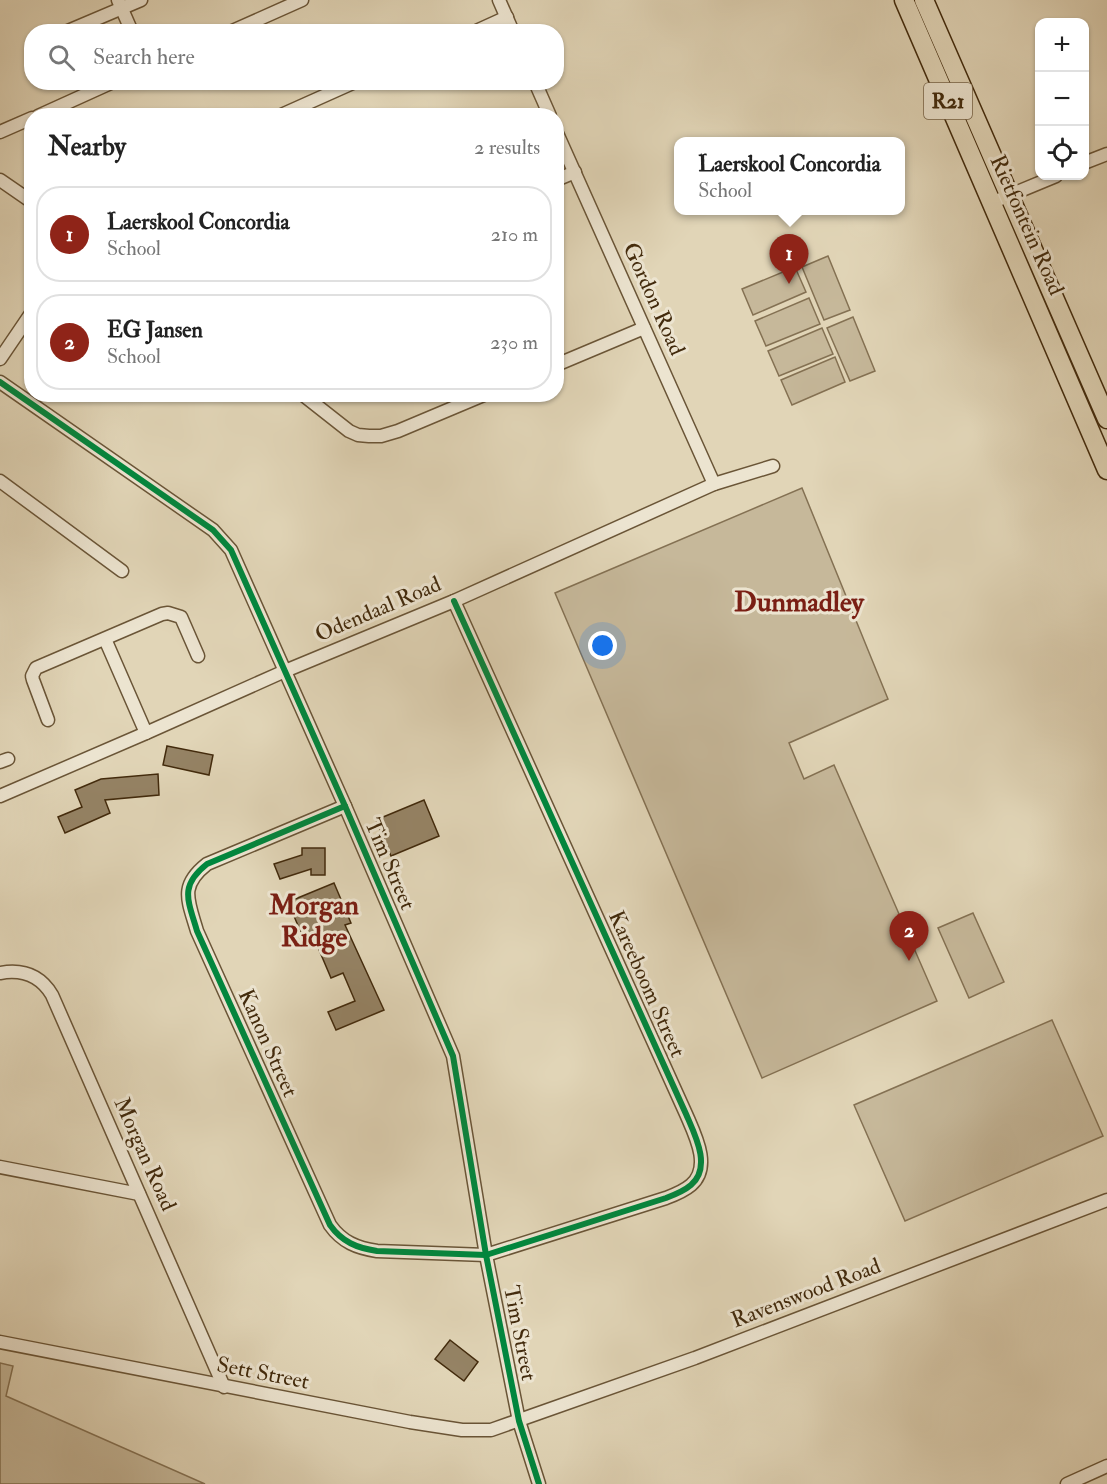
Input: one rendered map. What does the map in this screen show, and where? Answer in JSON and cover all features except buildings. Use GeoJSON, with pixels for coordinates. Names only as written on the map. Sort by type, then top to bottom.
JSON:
{"type":"FeatureCollection","features":[{"type":"Feature","properties":{"kind":"main road","name":"Rietfontein Road"},"geometry":{"type":"LineString","coordinates":[[904,0],[1107,470]]}},
{"type":"Feature","properties":{"kind":"main road","name":"Rietfontein Road"},"geometry":{"type":"LineString","coordinates":[[924,0],[1107,419]]}},
{"type":"Feature","properties":{"kind":"main road"},"geometry":{"type":"LineString","coordinates":[[956,122],[974,114]]}},
{"type":"Feature","properties":{"kind":"street"},"geometry":{"type":"LineString","coordinates":[[81,24],[120,4],[141,0]]}},
{"type":"Feature","properties":{"kind":"street"},"geometry":{"type":"LineString","coordinates":[[248,24],[302,0]]}},
{"type":"Feature","properties":{"kind":"street"},"geometry":{"type":"LineString","coordinates":[[500,0],[510,24]]}},
{"type":"Feature","properties":{"kind":"street"},"geometry":{"type":"LineString","coordinates":[[120,4],[129,24]]}},
{"type":"Feature","properties":{"kind":"street"},"geometry":{"type":"LineString","coordinates":[[492,24],[507,17]]}},
{"type":"Feature","properties":{"kind":"street"},"geometry":{"type":"LineString","coordinates":[[56,108],[95,90]]}},
{"type":"Feature","properties":{"kind":"street"},"geometry":{"type":"LineString","coordinates":[[297,108],[337,90]]}},
{"type":"Feature","properties":{"kind":"street"},"geometry":{"type":"LineString","coordinates":[[539,90],[546,108]]}},
{"type":"Feature","properties":{"kind":"street"},"geometry":{"type":"LineString","coordinates":[[0,132],[24,122]]}},
{"type":"Feature","properties":{"kind":"street","name":"Gordon Road"},"geometry":{"type":"LineString","coordinates":[[564,149],[714,484]]}},
{"type":"Feature","properties":{"kind":"street"},"geometry":{"type":"LineString","coordinates":[[1089,161],[1107,154]]}},
{"type":"Feature","properties":{"kind":"street"},"geometry":{"type":"LineString","coordinates":[[564,176],[574,172]]}},
{"type":"Feature","properties":{"kind":"street"},"geometry":{"type":"LineString","coordinates":[[0,180],[24,196]]}},
{"type":"Feature","properties":{"kind":"street"},"geometry":{"type":"LineString","coordinates":[[991,203],[1046,180]]}},
{"type":"Feature","properties":{"kind":"street"},"geometry":{"type":"LineString","coordinates":[[0,359],[24,324]]}},
{"type":"Feature","properties":{"kind":"street"},"geometry":{"type":"LineString","coordinates":[[564,362],[644,328]]}},
{"type":"Feature","properties":{"kind":"street","name":"Tim Street"},"geometry":{"type":"LineString","coordinates":[[0,382],[24,399]]}},
{"type":"Feature","properties":{"kind":"street","name":"Tim Street"},"geometry":{"type":"LineString","coordinates":[[29,402],[221,537],[231,550],[453,1056],[486,1255],[519,1421],[539,1484]]}},
{"type":"Feature","properties":{"kind":"street"},"geometry":{"type":"LineString","coordinates":[[312,402],[349,431],[369,436],[398,431],[467,402]]}},
{"type":"Feature","properties":{"kind":"street","name":"Odendaal Road"},"geometry":{"type":"LineString","coordinates":[[0,796],[146,734],[285,671],[454,601],[714,484],[773,466]]}},
{"type":"Feature","properties":{"kind":"street"},"geometry":{"type":"LineString","coordinates":[[0,482],[122,572]]}},
{"type":"Feature","properties":{"kind":"street","name":"Kareeboom Street"},"geometry":{"type":"LineString","coordinates":[[454,601],[686,1114],[700,1153],[701,1166],[698,1176],[691,1185],[666,1198],[486,1255]]}},
{"type":"Feature","properties":{"kind":"street"},"geometry":{"type":"LineString","coordinates":[[48,720],[33,680],[36,668],[162,614],[168,613],[181,617],[198,656]]}},
{"type":"Feature","properties":{"kind":"street"},"geometry":{"type":"LineString","coordinates":[[105,639],[146,734]]}},
{"type":"Feature","properties":{"kind":"street","name":"Kanon Street"},"geometry":{"type":"LineString","coordinates":[[345,806],[207,864],[195,874],[189,884],[188,895],[197,931],[330,1225],[336,1233],[348,1243],[377,1251],[486,1255]]}},
{"type":"Feature","properties":{"kind":"street","name":"Morgan Road"},"geometry":{"type":"LineString","coordinates":[[0,973],[21,972],[31,975],[46,985],[224,1387]]}},
{"type":"Feature","properties":{"kind":"street"},"geometry":{"type":"LineString","coordinates":[[0,1167],[139,1194]]}},
{"type":"Feature","properties":{"kind":"street","name":"Ravenswood Road"},"geometry":{"type":"LineString","coordinates":[[519,1421],[695,1358],[1107,1200]]}},
{"type":"Feature","properties":{"kind":"street","name":"Sett Street"},"geometry":{"type":"LineString","coordinates":[[0,1342],[224,1387],[462,1430],[491,1430],[519,1421]]}},
{"type":"Feature","properties":{"kind":"street"},"geometry":{"type":"LineString","coordinates":[[1067,1484],[1107,1467]]}},
{"type":"Feature","properties":{"kind":"shaded area"},"geometry":{"type":"Polygon","coordinates":[[[828,256],[850,310],[824,320],[802,267],[828,256]]]}},
{"type":"Feature","properties":{"kind":"shaded area"},"geometry":{"type":"Polygon","coordinates":[[[795,267],[806,292],[753,315],[742,289],[795,267]]]}},
{"type":"Feature","properties":{"kind":"shaded area"},"geometry":{"type":"Polygon","coordinates":[[[809,298],[820,324],[766,346],[755,321],[809,298]]]}},
{"type":"Feature","properties":{"kind":"shaded area"},"geometry":{"type":"Polygon","coordinates":[[[853,317],[875,371],[850,381],[827,328],[853,317]]]}},
{"type":"Feature","properties":{"kind":"shaded area"},"geometry":{"type":"Polygon","coordinates":[[[822,328],[833,354],[779,376],[768,351],[822,328]]]}},
{"type":"Feature","properties":{"kind":"shaded area"},"geometry":{"type":"Polygon","coordinates":[[[835,357],[845,382],[792,405],[781,380],[835,357]]]}},
{"type":"Feature","properties":{"kind":"shaded area"},"geometry":{"type":"Polygon","coordinates":[[[802,488],[888,699],[789,743],[804,779],[834,765],[937,1001],[762,1078],[555,593],[802,488]]]}},
{"type":"Feature","properties":{"kind":"shaded area"},"geometry":{"type":"Polygon","coordinates":[[[973,913],[1004,982],[969,998],[938,928],[973,913]]]}},
{"type":"Feature","properties":{"kind":"shaded area"},"geometry":{"type":"Polygon","coordinates":[[[1052,1020],[1103,1136],[905,1221],[854,1105],[1052,1020]]]}},
{"type":"Feature","properties":{"kind":"shaded area"},"geometry":{"type":"Polygon","coordinates":[[[0,1363],[13,1366],[6,1396],[205,1484],[0,1484],[0,1363]]]}},
{"type":"Feature","properties":{"kind":"cycle path"},"geometry":{"type":"LineString","coordinates":[[0,382],[24,399]]}},
{"type":"Feature","properties":{"kind":"cycle path"},"geometry":{"type":"LineString","coordinates":[[29,402],[213,530],[231,550],[453,1056],[486,1255],[519,1421],[539,1484]]}},
{"type":"Feature","properties":{"kind":"cycle path"},"geometry":{"type":"LineString","coordinates":[[345,806],[207,864],[192,879],[188,894],[197,931],[330,1225],[335,1231],[350,1243],[377,1251],[486,1255],[666,1198],[691,1185],[697,1178],[701,1160],[694,1131],[454,601]]}},
{"type":"Feature","properties":{"kind":"place","name":"Laerskool Concordia"},"geometry":{"type":"Point","coordinates":[789,284]}},
{"type":"Feature","properties":{"kind":"place","name":"EG Jansen"},"geometry":{"type":"Point","coordinates":[909,961]}},
{"type":"Feature","properties":{"kind":"district","name":"Dunmadley"},"geometry":{"type":"Point","coordinates":[799,602]}},
{"type":"Feature","properties":{"kind":"district","name":"Morgan Ridge"},"geometry":{"type":"Point","coordinates":[314,921]}}]}
